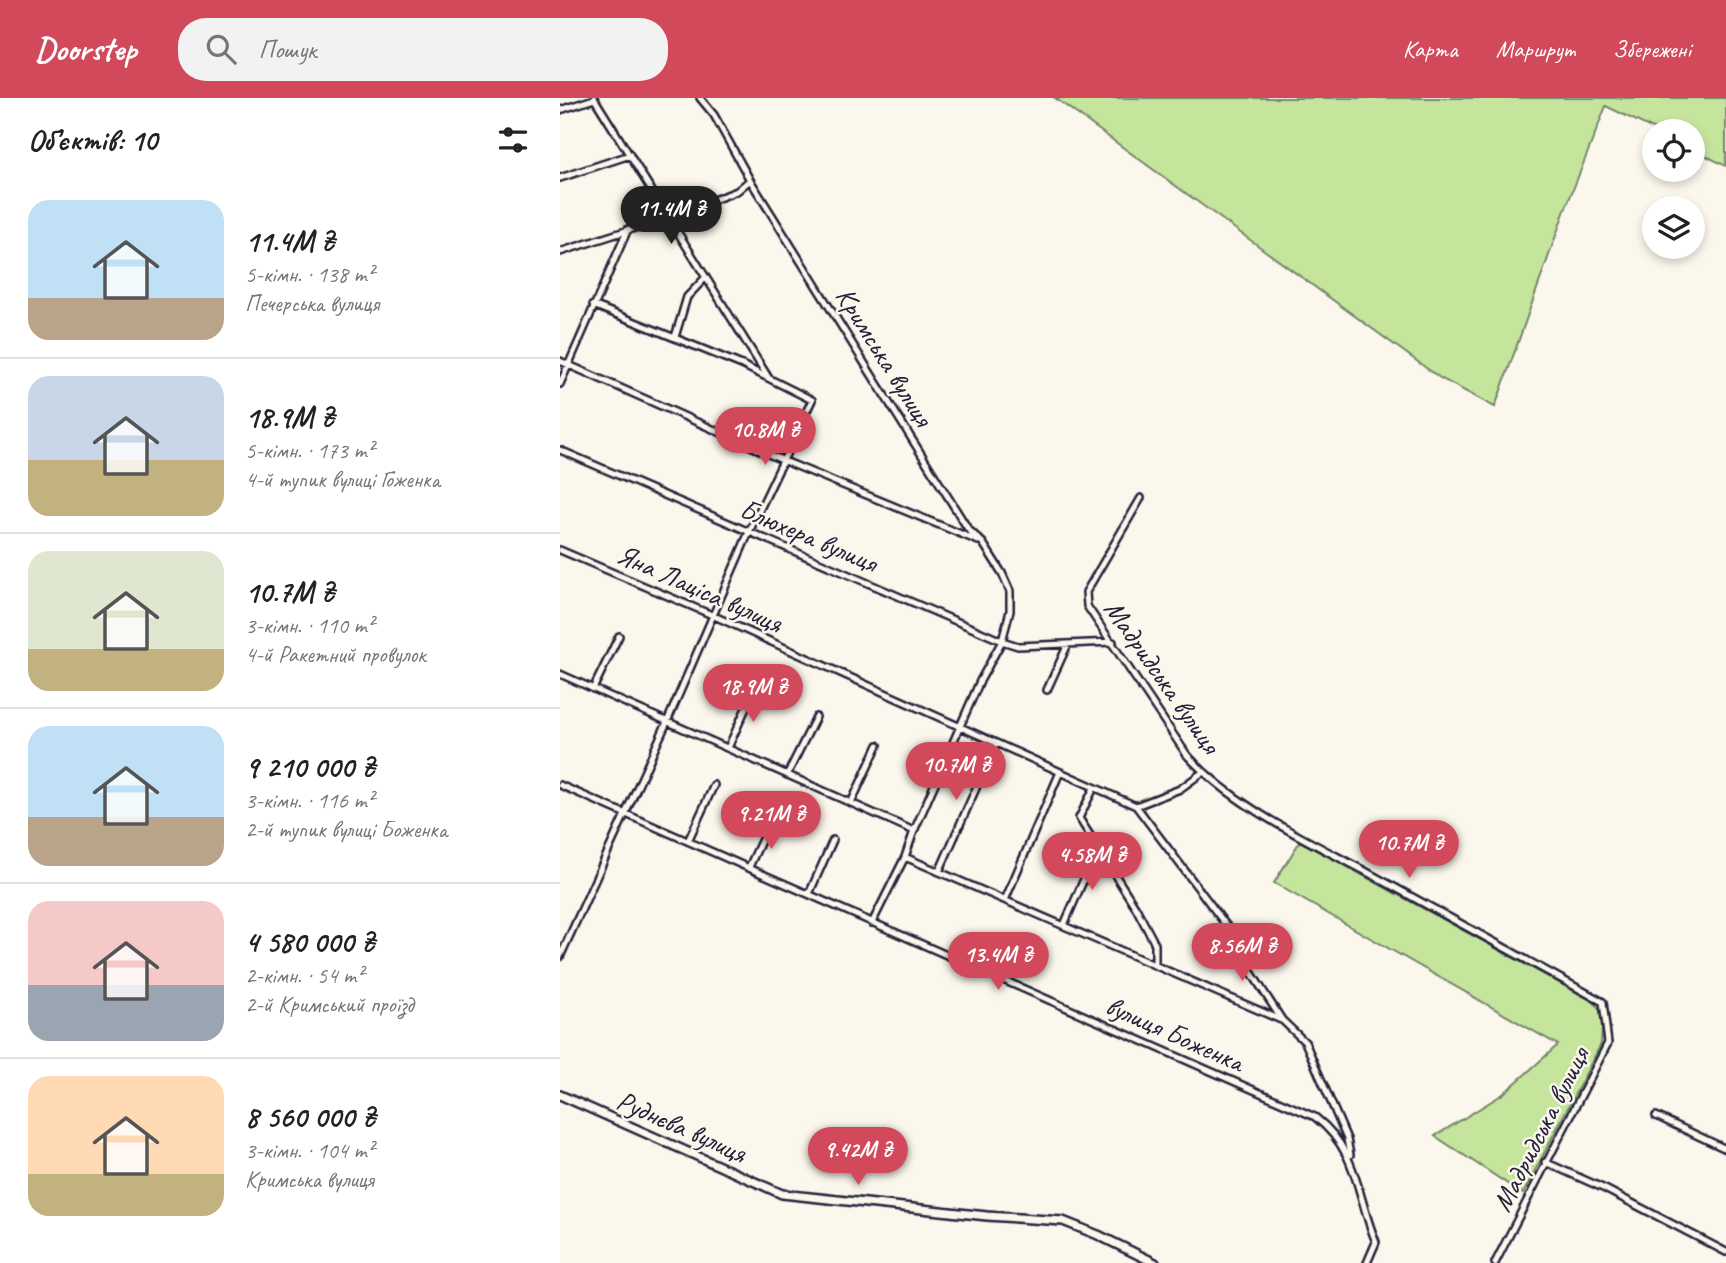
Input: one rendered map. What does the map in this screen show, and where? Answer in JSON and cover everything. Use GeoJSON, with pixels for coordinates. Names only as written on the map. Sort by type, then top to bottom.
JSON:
{"type":"FeatureCollection","features":[{"type":"Feature","properties":{"kind":"street"},"geometry":{"type":"LineString","coordinates":[[560,110],[594,98],[770,380]]}},
{"type":"Feature","properties":{"kind":"street","name":"Кримська вулиця"},"geometry":{"type":"LineString","coordinates":[[700,98],[714,115],[750,180],[963,521],[993,557],[1010,591],[1010,611],[1002,641],[980,681],[905,857],[872,923]]}},
{"type":"Feature","properties":{"kind":"street"},"geometry":{"type":"LineString","coordinates":[[560,177],[630,155]]}},
{"type":"Feature","properties":{"kind":"street"},"geometry":{"type":"LineString","coordinates":[[560,252],[669,217],[737,191],[750,180]]}},
{"type":"Feature","properties":{"kind":"street"},"geometry":{"type":"LineString","coordinates":[[560,384],[628,229]]}},
{"type":"Feature","properties":{"kind":"street"},"geometry":{"type":"LineString","coordinates":[[675,337],[687,297],[705,278]]}},
{"type":"Feature","properties":{"kind":"street"},"geometry":{"type":"LineString","coordinates":[[560,957],[667,722],[748,532],[812,401],[742,365],[593,305]]}},
{"type":"Feature","properties":{"kind":"street"},"geometry":{"type":"LineString","coordinates":[[560,361],[782,460],[983,543]]}},
{"type":"Feature","properties":{"kind":"street","name":"Блюхера вулиця"},"geometry":{"type":"LineString","coordinates":[[560,450],[1002,641],[1018,646],[1113,642]]}},
{"type":"Feature","properties":{"kind":"street","name":"Мадридська вулиця"},"geometry":{"type":"LineString","coordinates":[[1141,498],[1086,592],[1087,606],[1187,755],[1222,789],[1326,851],[1603,1002],[1608,1043],[1495,1263]]}},
{"type":"Feature","properties":{"kind":"street","name":"Яна Лаціса вулиця"},"geometry":{"type":"LineString","coordinates":[[560,550],[712,615],[1136,806]]}},
{"type":"Feature","properties":{"kind":"street"},"geometry":{"type":"LineString","coordinates":[[593,689],[619,636]]}},
{"type":"Feature","properties":{"kind":"street"},"geometry":{"type":"LineString","coordinates":[[1047,690],[1068,644]]}},
{"type":"Feature","properties":{"kind":"street"},"geometry":{"type":"LineString","coordinates":[[560,674],[914,831]]}},
{"type":"Feature","properties":{"kind":"street"},"geometry":{"type":"LineString","coordinates":[[728,748],[754,690]]}},
{"type":"Feature","properties":{"kind":"street"},"geometry":{"type":"LineString","coordinates":[[788,775],[817,717]]}},
{"type":"Feature","properties":{"kind":"street"},"geometry":{"type":"LineString","coordinates":[[939,872],[996,743]]}},
{"type":"Feature","properties":{"kind":"street"},"geometry":{"type":"LineString","coordinates":[[851,803],[878,745]]}},
{"type":"Feature","properties":{"kind":"street"},"geometry":{"type":"LineString","coordinates":[[1005,900],[1060,772]]}},
{"type":"Feature","properties":{"kind":"street"},"geometry":{"type":"LineString","coordinates":[[1203,772],[1180,789],[1136,806],[1235,937],[1242,958],[1282,1020],[1305,1042],[1346,1139],[1350,1159]]}},
{"type":"Feature","properties":{"kind":"street","name":"вулиця Боженка"},"geometry":{"type":"LineString","coordinates":[[560,785],[1315,1117],[1330,1128],[1350,1159],[1376,1242],[1367,1263]]}},
{"type":"Feature","properties":{"kind":"street"},"geometry":{"type":"LineString","coordinates":[[688,841],[714,785]]}},
{"type":"Feature","properties":{"kind":"street"},"geometry":{"type":"LineString","coordinates":[[1094,788],[1079,818],[1136,908],[1155,944],[1155,964]]}},
{"type":"Feature","properties":{"kind":"street"},"geometry":{"type":"LineString","coordinates":[[749,867],[769,824]]}},
{"type":"Feature","properties":{"kind":"street"},"geometry":{"type":"LineString","coordinates":[[809,894],[833,840]]}},
{"type":"Feature","properties":{"kind":"street"},"geometry":{"type":"LineString","coordinates":[[1064,925],[1097,849]]}},
{"type":"Feature","properties":{"kind":"street"},"geometry":{"type":"LineString","coordinates":[[905,857],[1282,1020]]}},
{"type":"Feature","properties":{"kind":"street","name":"Руднєва вулиця"},"geometry":{"type":"LineString","coordinates":[[560,1096],[782,1194],[986,1216],[1063,1221],[1155,1263]]}},
{"type":"Feature","properties":{"kind":"street"},"geometry":{"type":"LineString","coordinates":[[1656,1116],[1726,1149]]}},
{"type":"Feature","properties":{"kind":"street"},"geometry":{"type":"LineString","coordinates":[[1545,1162],[1605,1188],[1726,1252]]}},
{"type":"Feature","properties":{"kind":"green space"},"geometry":{"type":"Polygon","coordinates":[[[1055,98],[1726,98],[1726,166],[1705,156],[1705,119],[1642,119],[1642,124],[1606,106],[1565,210],[1495,407],[1440,378],[1055,98]]]}},
{"type":"Feature","properties":{"kind":"green space"},"geometry":{"type":"Polygon","coordinates":[[[1300,841],[1594,1002],[1603,1013],[1601,1044],[1523,1194],[1435,1136],[1503,1094],[1558,1045],[1274,883],[1300,841]]]}}]}
